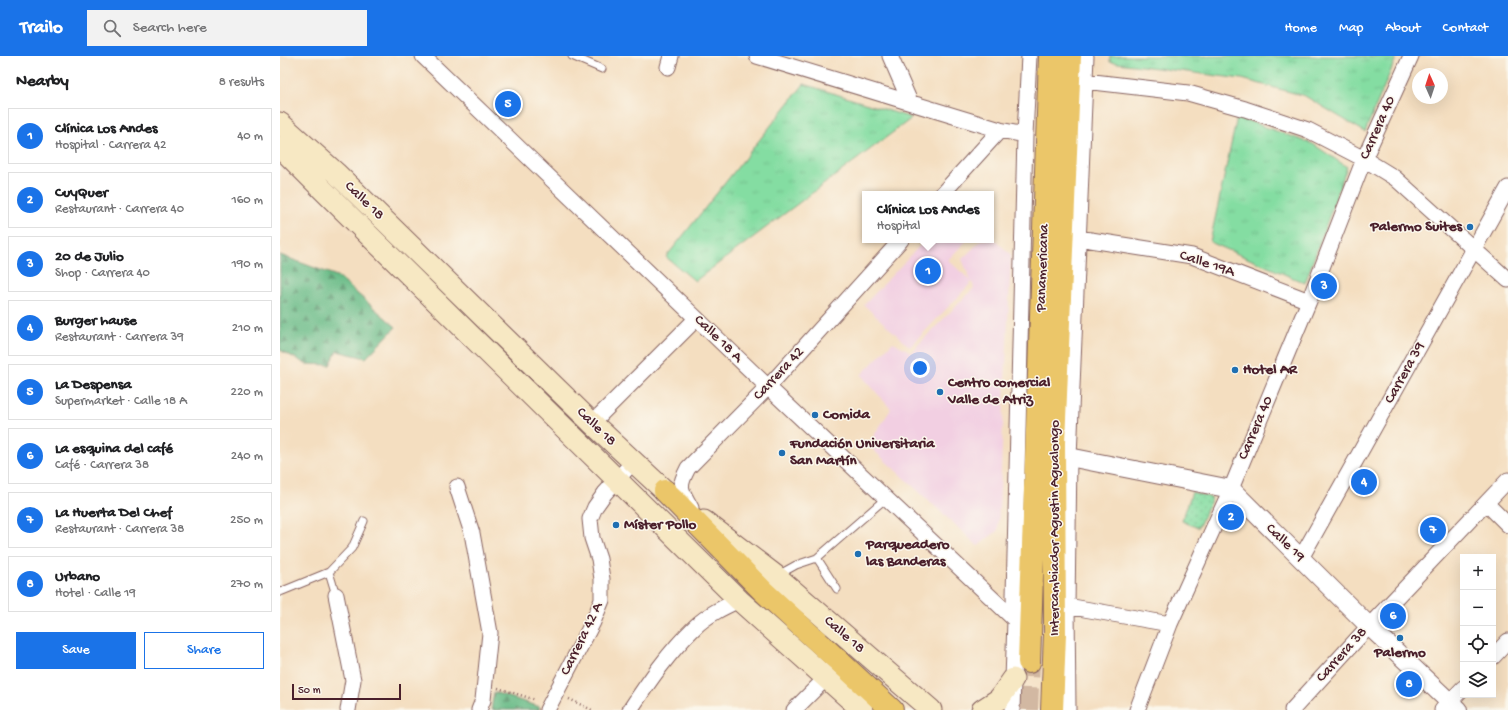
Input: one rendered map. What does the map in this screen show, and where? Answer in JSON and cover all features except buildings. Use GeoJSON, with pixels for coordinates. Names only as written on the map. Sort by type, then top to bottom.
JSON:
{"type":"FeatureCollection","features":[{"type":"Feature","properties":{"kind":"main road","name":"Panamericana"},"geometry":{"type":"LineString","coordinates":[[1036,480],[1050,56]]}},
{"type":"Feature","properties":{"kind":"main road","name":"Intercambiador Agustin Agualongo"},"geometry":{"type":"LineString","coordinates":[[1052,710],[1055,634],[1054,443],[1070,56]]}},
{"type":"Feature","properties":{"kind":"main road","name":"Calle 18"},"geometry":{"type":"LineString","coordinates":[[280,123],[336,173],[592,423],[665,491],[776,576],[931,710]]}},
{"type":"Feature","properties":{"kind":"main road","name":"Calle 18"},"geometry":{"type":"LineString","coordinates":[[280,147],[739,600],[862,710]]}},
{"type":"Feature","properties":{"kind":"main road","name":"Intercambiador Agustin Agualongo"},"geometry":{"type":"LineString","coordinates":[[1029,662],[1036,480]]}},
{"type":"Feature","properties":{"kind":"main road"},"geometry":{"type":"LineString","coordinates":[[665,491],[763,591],[892,710]]}},
{"type":"Feature","properties":{"kind":"main road"},"geometry":{"type":"LineString","coordinates":[[982,710],[999,699],[1013,679]]}},
{"type":"Feature","properties":{"kind":"street","name":"Calle 18 A"},"geometry":{"type":"LineString","coordinates":[[424,56],[696,319],[1015,620]]}},
{"type":"Feature","properties":{"kind":"street"},"geometry":{"type":"LineString","coordinates":[[757,56],[1000,130],[1025,135]]}},
{"type":"Feature","properties":{"kind":"street"},"geometry":{"type":"LineString","coordinates":[[890,56],[910,102]]}},
{"type":"Feature","properties":{"kind":"street"},"geometry":{"type":"LineString","coordinates":[[1012,710],[1025,135],[1029,56]]}},
{"type":"Feature","properties":{"kind":"street"},"geometry":{"type":"LineString","coordinates":[[1068,710],[1066,606],[1069,457],[1086,56]]}},
{"type":"Feature","properties":{"kind":"street","name":"Carrera 40"},"geometry":{"type":"LineString","coordinates":[[1137,710],[1170,624],[1230,489],[1309,301],[1364,158],[1411,56]]}},
{"type":"Feature","properties":{"kind":"street"},"geometry":{"type":"LineString","coordinates":[[1085,81],[1188,93],[1238,107],[1308,130],[1364,158],[1395,178],[1508,280]]}},
{"type":"Feature","properties":{"kind":"street"},"geometry":{"type":"LineString","coordinates":[[945,191],[1000,130]]}},
{"type":"Feature","properties":{"kind":"street","name":"Carrera 39"},"geometry":{"type":"LineString","coordinates":[[1301,558],[1508,188]]}},
{"type":"Feature","properties":{"kind":"street","name":"Calle 19A"},"geometry":{"type":"LineString","coordinates":[[1078,238],[1192,256],[1309,301]]}},
{"type":"Feature","properties":{"kind":"street","name":"Carrera 42"},"geometry":{"type":"LineString","coordinates":[[693,512],[682,491],[681,482],[688,468],[768,387],[898,243]]}},
{"type":"Feature","properties":{"kind":"street"},"geometry":{"type":"LineString","coordinates":[[592,423],[696,319]]}},
{"type":"Feature","properties":{"kind":"street"},"geometry":{"type":"LineString","coordinates":[[1069,457],[1230,489]]}},
{"type":"Feature","properties":{"kind":"street","name":"Carrera 42 A"},"geometry":{"type":"LineString","coordinates":[[551,702],[593,622],[602,600],[602,579],[599,559],[592,538],[590,519],[595,507],[617,479],[633,462]]}},
{"type":"Feature","properties":{"kind":"street","name":"Carrera 38"},"geometry":{"type":"LineString","coordinates":[[1292,710],[1369,626],[1508,480]]}},
{"type":"Feature","properties":{"kind":"street"},"geometry":{"type":"LineString","coordinates":[[457,487],[472,533],[490,633],[483,700],[479,710]]}},
{"type":"Feature","properties":{"kind":"street","name":"Calle 19"},"geometry":{"type":"LineString","coordinates":[[1230,489],[1450,707]]}},
{"type":"Feature","properties":{"kind":"street"},"geometry":{"type":"LineString","coordinates":[[1486,503],[1508,525]]}},
{"type":"Feature","properties":{"kind":"street"},"geometry":{"type":"LineString","coordinates":[[336,595],[353,680],[348,710]]}},
{"type":"Feature","properties":{"kind":"street"},"geometry":{"type":"LineString","coordinates":[[630,710],[669,655],[695,627],[719,610],[739,600]]}},
{"type":"Feature","properties":{"kind":"street"},"geometry":{"type":"LineString","coordinates":[[1066,606],[1170,624]]}},
{"type":"Feature","properties":{"kind":"street"},"geometry":{"type":"LineString","coordinates":[[1496,654],[1508,641]]}},
{"type":"Feature","properties":{"kind":"street"},"geometry":{"type":"LineString","coordinates":[[794,710],[826,678]]}},
{"type":"Feature","properties":{"kind":"street"},"geometry":{"type":"LineString","coordinates":[[1450,707],[1460,692]]}},
{"type":"Feature","properties":{"kind":"lane"},"geometry":{"type":"LineString","coordinates":[[572,56],[602,69]]}},
{"type":"Feature","properties":{"kind":"lane"},"geometry":{"type":"LineString","coordinates":[[776,576],[796,565],[817,558],[886,498]]}},
{"type":"Feature","properties":{"kind":"lane"},"geometry":{"type":"LineString","coordinates":[[280,592],[329,572],[352,548],[364,521]]}},
{"type":"Feature","properties":{"kind":"lane"},"geometry":{"type":"LineString","coordinates":[[817,558],[836,589]]}},
{"type":"Feature","properties":{"kind":"lane"},"geometry":{"type":"LineString","coordinates":[[329,572],[336,595]]}},
{"type":"Feature","properties":{"kind":"path"},"geometry":{"type":"LineString","coordinates":[[485,684],[551,702],[592,710]]}},
{"type":"Feature","properties":{"kind":"shaded area","name":"Centro comercial Valle de Atriz"},"geometry":{"type":"Polygon","coordinates":[[[994,239],[1011,255],[998,530],[978,546],[868,445],[891,409],[861,375],[893,342],[911,352],[974,288],[972,282],[910,347],[864,305],[922,243],[964,243],[948,260],[971,281],[962,259],[979,243],[994,243],[994,239]]]}},
{"type":"Feature","properties":{"kind":"green space"},"geometry":{"type":"Polygon","coordinates":[[[1110,56],[1397,56],[1365,132],[1305,96],[1242,79],[1110,62],[1110,56]]]}},
{"type":"Feature","properties":{"kind":"green space"},"geometry":{"type":"Polygon","coordinates":[[[804,84],[912,118],[695,281],[666,257],[804,84]]]}},
{"type":"Feature","properties":{"kind":"green space"},"geometry":{"type":"Polygon","coordinates":[[[1237,117],[1313,144],[1347,167],[1305,283],[1210,242],[1237,117]]]}},
{"type":"Feature","properties":{"kind":"green space"},"geometry":{"type":"Polygon","coordinates":[[[280,255],[337,276],[396,327],[366,358],[337,351],[330,365],[306,364],[280,350],[280,255]]]}},
{"type":"Feature","properties":{"kind":"green space"},"geometry":{"type":"Polygon","coordinates":[[[1192,492],[1212,498],[1198,528],[1182,521],[1192,492]]]}},
{"type":"Feature","properties":{"kind":"green space"},"geometry":{"type":"Polygon","coordinates":[[[494,692],[540,707],[539,710],[491,710],[494,692]]]}},
{"type":"Feature","properties":{"kind":"tunnel"},"geometry":{"type":"LineString","coordinates":[[1027,710],[1029,662]]}},
{"type":"Feature","properties":{"kind":"place","name":"La Despensa"},"geometry":{"type":"Point","coordinates":[508,104]}},
{"type":"Feature","properties":{"kind":"place","name":"Palermo Suites"},"geometry":{"type":"Point","coordinates":[1470,227]}},
{"type":"Feature","properties":{"kind":"place","name":"Clínica Los Andes"},"geometry":{"type":"Point","coordinates":[928,271]}},
{"type":"Feature","properties":{"kind":"place","name":"20 de Julio"},"geometry":{"type":"Point","coordinates":[1324,286]}},
{"type":"Feature","properties":{"kind":"place","name":"Hotel AR"},"geometry":{"type":"Point","coordinates":[1235,370]}},
{"type":"Feature","properties":{"kind":"place","name":"Centro comercial Valle de Atriz"},"geometry":{"type":"Point","coordinates":[940,392]}},
{"type":"Feature","properties":{"kind":"place","name":"Comida"},"geometry":{"type":"Point","coordinates":[815,415]}},
{"type":"Feature","properties":{"kind":"place","name":"Fundación Universitaria San Martín"},"geometry":{"type":"Point","coordinates":[782,453]}},
{"type":"Feature","properties":{"kind":"place","name":"Burger hause"},"geometry":{"type":"Point","coordinates":[1364,482]}},
{"type":"Feature","properties":{"kind":"place","name":"CuyQuer"},"geometry":{"type":"Point","coordinates":[1231,517]}},
{"type":"Feature","properties":{"kind":"place","name":"Míster Pollo"},"geometry":{"type":"Point","coordinates":[616,525]}},
{"type":"Feature","properties":{"kind":"place","name":"La Huerta Del Chef"},"geometry":{"type":"Point","coordinates":[1433,530]}},
{"type":"Feature","properties":{"kind":"place","name":"Parqueadero las Banderas"},"geometry":{"type":"Point","coordinates":[858,554]}},
{"type":"Feature","properties":{"kind":"place","name":"La esquina del café"},"geometry":{"type":"Point","coordinates":[1393,616]}},
{"type":"Feature","properties":{"kind":"place","name":"Palermo"},"geometry":{"type":"Point","coordinates":[1400,638]}},
{"type":"Feature","properties":{"kind":"place","name":"Urbano"},"geometry":{"type":"Point","coordinates":[1409,684]}}]}
